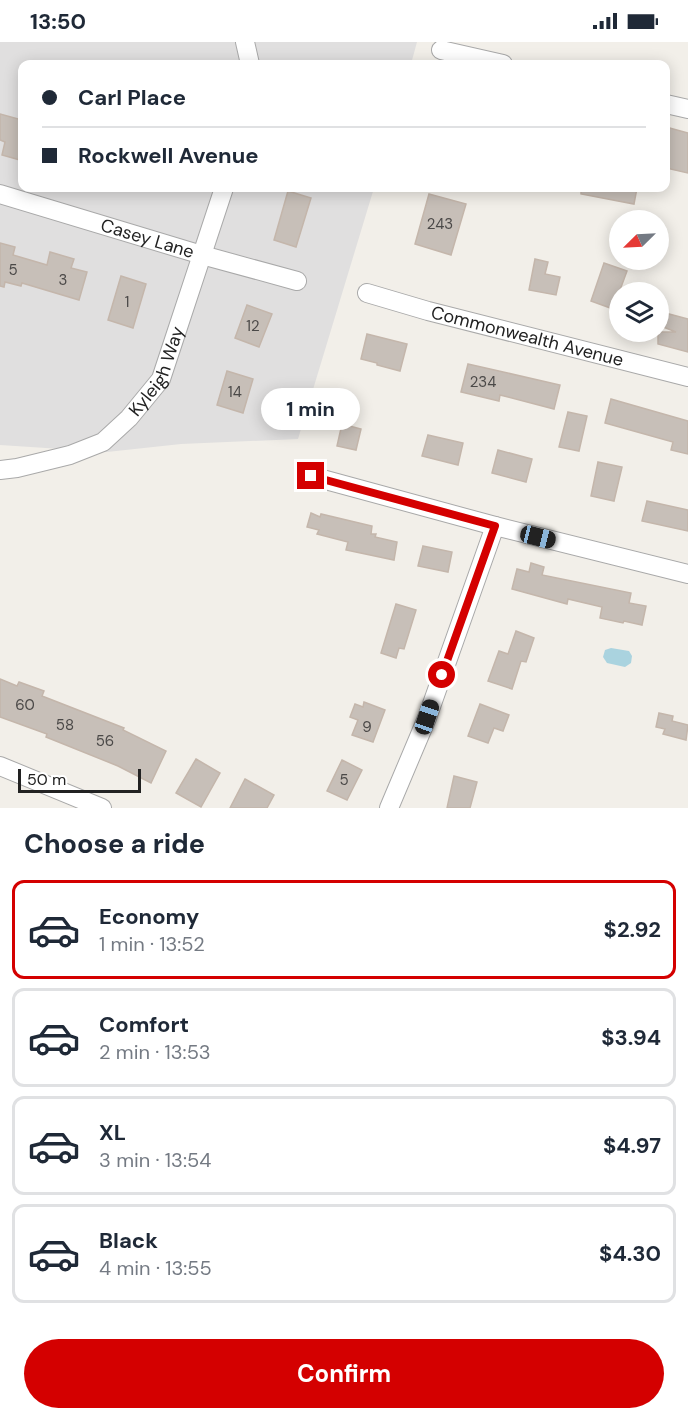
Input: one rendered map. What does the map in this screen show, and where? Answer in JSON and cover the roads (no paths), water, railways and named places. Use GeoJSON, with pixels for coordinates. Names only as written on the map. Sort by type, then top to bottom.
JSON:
{"type":"FeatureCollection","features":[{"type":"Feature","properties":{"kind":"street"},"geometry":{"type":"LineString","coordinates":[[245,42],[249,60]]}},
{"type":"Feature","properties":{"kind":"street"},"geometry":{"type":"LineString","coordinates":[[441,50],[485,60]]}},
{"type":"Feature","properties":{"kind":"street"},"geometry":{"type":"LineString","coordinates":[[670,105],[688,109]]}},
{"type":"Feature","properties":{"kind":"street","name":"Kyleigh Way"},"geometry":{"type":"LineString","coordinates":[[0,470],[70,455],[103,442],[129,418],[161,380],[223,192]]}},
{"type":"Feature","properties":{"kind":"street","name":"Casey Lane"},"geometry":{"type":"LineString","coordinates":[[0,194],[297,281]]}},
{"type":"Feature","properties":{"kind":"street","name":"Commonwealth Avenue"},"geometry":{"type":"LineString","coordinates":[[367,293],[450,317],[688,377]]}},
{"type":"Feature","properties":{"kind":"street"},"geometry":{"type":"LineString","coordinates":[[311,476],[495,526],[688,574]]}},
{"type":"Feature","properties":{"kind":"street"},"geometry":{"type":"LineString","coordinates":[[389,808],[427,717],[495,526]]}},
{"type":"Feature","properties":{"kind":"street"},"geometry":{"type":"LineString","coordinates":[[0,766],[102,808]]}},
{"type":"Feature","properties":{"kind":"water"},"geometry":{"type":"Polygon","coordinates":[[[611,648],[629,651],[632,656],[631,663],[625,667],[607,663],[603,657],[605,650],[611,648]]]}}]}
